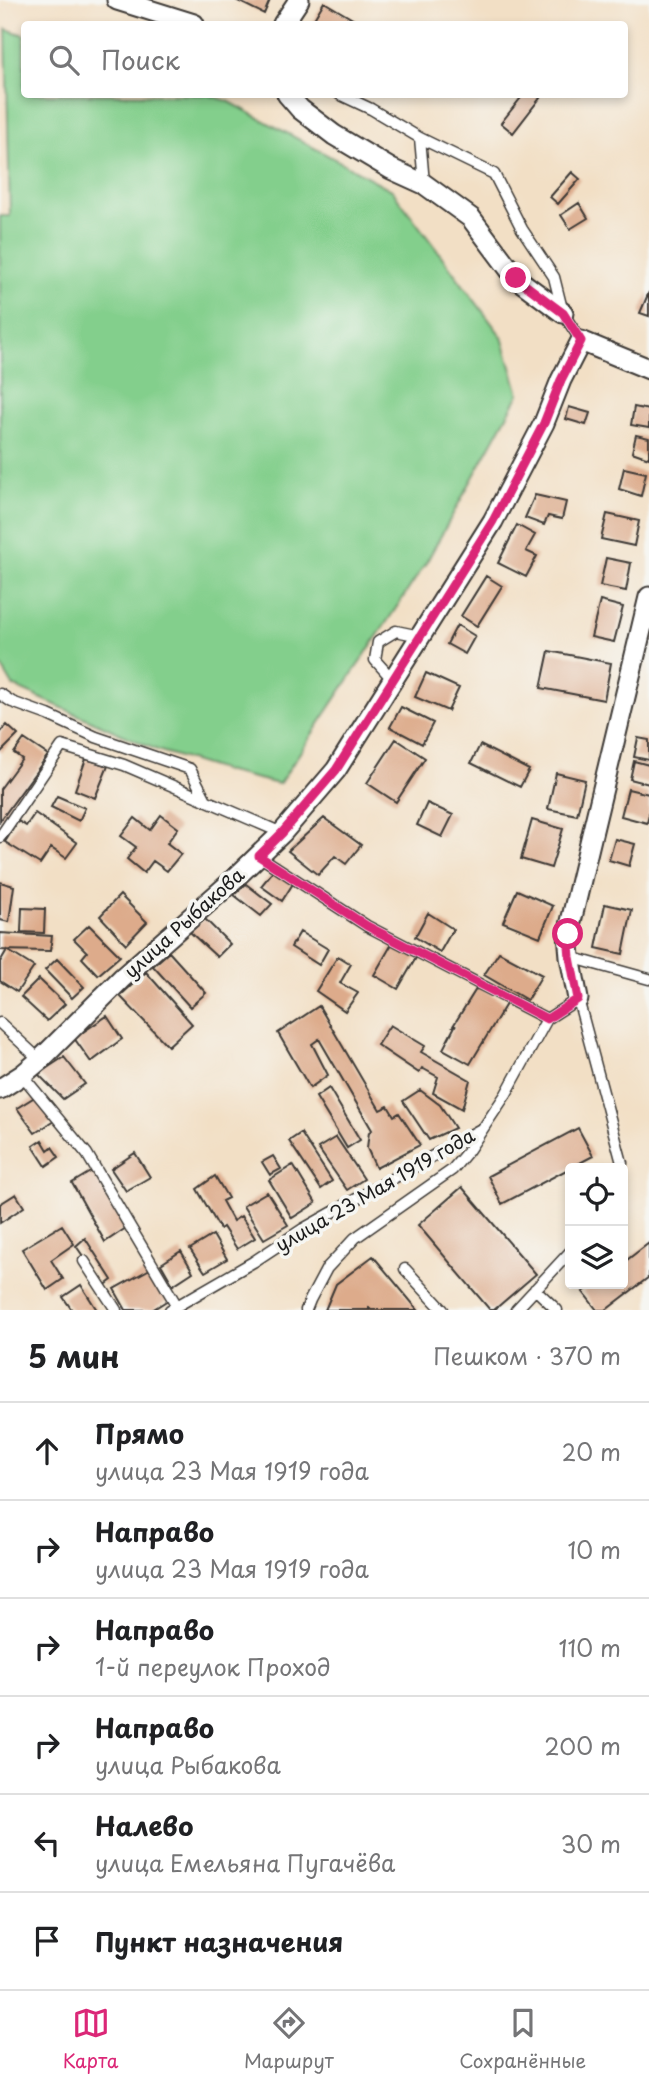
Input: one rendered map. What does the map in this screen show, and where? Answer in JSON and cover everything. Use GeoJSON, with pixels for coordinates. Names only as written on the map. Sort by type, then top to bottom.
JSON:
{"type":"FeatureCollection","features":[{"type":"Feature","properties":{"kind":"street"},"geometry":{"type":"LineString","coordinates":[[119,0],[185,21]]}},
{"type":"Feature","properties":{"kind":"street"},"geometry":{"type":"LineString","coordinates":[[286,21],[299,0]]}},
{"type":"Feature","properties":{"kind":"street"},"geometry":{"type":"LineString","coordinates":[[290,98],[300,109],[334,135],[391,169],[424,184],[471,218],[516,278],[563,313]]}},
{"type":"Feature","properties":{"kind":"street"},"geometry":{"type":"LineString","coordinates":[[581,341],[649,369]]}},
{"type":"Feature","properties":{"kind":"street","name":"улица Рыбакова"},"geometry":{"type":"LineString","coordinates":[[0,1089],[40,1060],[122,978],[259,856],[336,770],[493,521],[544,423],[561,380],[581,341]]}},
{"type":"Feature","properties":{"kind":"street"},"geometry":{"type":"LineString","coordinates":[[578,999],[568,934],[649,597]]}},
{"type":"Feature","properties":{"kind":"lane"},"geometry":{"type":"LineString","coordinates":[[348,98],[420,138],[494,174],[522,229],[554,277],[563,313],[581,341]]}},
{"type":"Feature","properties":{"kind":"lane"},"geometry":{"type":"LineString","coordinates":[[420,138],[424,184]]}},
{"type":"Feature","properties":{"kind":"lane"},"geometry":{"type":"LineString","coordinates":[[393,680],[375,660],[379,642],[396,631],[420,636]]}},
{"type":"Feature","properties":{"kind":"lane"},"geometry":{"type":"LineString","coordinates":[[0,694],[12,702],[96,737],[190,769],[206,801]]}},
{"type":"Feature","properties":{"kind":"lane"},"geometry":{"type":"LineString","coordinates":[[0,837],[62,746],[124,765],[282,833]]}},
{"type":"Feature","properties":{"kind":"lane"},"geometry":{"type":"LineString","coordinates":[[259,856],[367,926],[547,1019]]}},
{"type":"Feature","properties":{"kind":"lane"},"geometry":{"type":"LineString","coordinates":[[570,957],[649,979]]}},
{"type":"Feature","properties":{"kind":"lane"},"geometry":{"type":"LineString","coordinates":[[578,999],[622,1163]]}},
{"type":"Feature","properties":{"kind":"lane","name":"улица 23 Мая 1919 года"},"geometry":{"type":"LineString","coordinates":[[174,1308],[303,1229],[484,1127],[506,1094],[547,1019],[578,999]]}},
{"type":"Feature","properties":{"kind":"lane"},"geometry":{"type":"LineString","coordinates":[[0,1023],[40,1060]]}},
{"type":"Feature","properties":{"kind":"lane"},"geometry":{"type":"LineString","coordinates":[[22,1075],[87,1154],[174,1308]]}},
{"type":"Feature","properties":{"kind":"lane"},"geometry":{"type":"LineString","coordinates":[[306,1310],[327,1268],[355,1238],[452,1170],[484,1127]]}},
{"type":"Feature","properties":{"kind":"lane"},"geometry":{"type":"LineString","coordinates":[[516,1310],[565,1257]]}},
{"type":"Feature","properties":{"kind":"lane"},"geometry":{"type":"LineString","coordinates":[[84,1261],[116,1310]]}},
{"type":"Feature","properties":{"kind":"lane"},"geometry":{"type":"LineString","coordinates":[[405,1269],[443,1310]]}},
{"type":"Feature","properties":{"kind":"lane"},"geometry":{"type":"LineString","coordinates":[[536,1289],[557,1310]]}},
{"type":"Feature","properties":{"kind":"green space"},"geometry":{"type":"Polygon","coordinates":[[[6,29],[21,34],[21,98],[218,98],[392,190],[502,337],[519,394],[426,563],[279,784],[228,772],[157,750],[13,686],[0,664],[0,216],[10,216],[6,29]]]}},
{"type":"Feature","properties":{"kind":"building"},"geometry":{"type":"Polygon","coordinates":[[[236,0],[270,0],[264,14],[236,0]]]}},
{"type":"Feature","properties":{"kind":"building"},"geometry":{"type":"Polygon","coordinates":[[[324,2],[356,21],[313,21],[324,2]]]}},
{"type":"Feature","properties":{"kind":"building"},"geometry":{"type":"Polygon","coordinates":[[[521,98],[540,98],[513,133],[501,123],[521,98]]]}},
{"type":"Feature","properties":{"kind":"building"},"geometry":{"type":"Polygon","coordinates":[[[572,172],[580,179],[558,204],[550,197],[572,172]]]}},
{"type":"Feature","properties":{"kind":"building"},"geometry":{"type":"Polygon","coordinates":[[[579,203],[588,218],[570,229],[561,215],[579,203]]]}},
{"type":"Feature","properties":{"kind":"building"},"geometry":{"type":"Polygon","coordinates":[[[649,292],[649,316],[640,313],[649,292]]]}},
{"type":"Feature","properties":{"kind":"building"},"geometry":{"type":"Polygon","coordinates":[[[569,407],[590,413],[586,425],[566,419],[569,407]]]}},
{"type":"Feature","properties":{"kind":"building"},"geometry":{"type":"Polygon","coordinates":[[[634,407],[649,410],[649,428],[631,425],[634,407]]]}},
{"type":"Feature","properties":{"kind":"building"},"geometry":{"type":"Polygon","coordinates":[[[636,435],[649,438],[649,458],[632,452],[636,435]]]}},
{"type":"Feature","properties":{"kind":"building"},"geometry":{"type":"Polygon","coordinates":[[[624,468],[646,473],[641,496],[619,489],[624,468]]]}},
{"type":"Feature","properties":{"kind":"building"},"geometry":{"type":"Polygon","coordinates":[[[535,495],[566,502],[562,519],[548,516],[544,525],[525,518],[535,495]]]}},
{"type":"Feature","properties":{"kind":"building"},"geometry":{"type":"Polygon","coordinates":[[[607,514],[639,521],[634,546],[601,539],[607,514]]]}},
{"type":"Feature","properties":{"kind":"building"},"geometry":{"type":"Polygon","coordinates":[[[517,525],[535,535],[526,551],[537,556],[526,577],[498,563],[517,525]]]}},
{"type":"Feature","properties":{"kind":"building"},"geometry":{"type":"Polygon","coordinates":[[[606,558],[631,563],[626,591],[600,586],[606,558]]]}},
{"type":"Feature","properties":{"kind":"building"},"geometry":{"type":"Polygon","coordinates":[[[486,576],[502,586],[477,626],[461,616],[486,576]]]}},
{"type":"Feature","properties":{"kind":"building"},"geometry":{"type":"Polygon","coordinates":[[[600,601],[623,607],[614,642],[591,637],[600,601]]]}},
{"type":"Feature","properties":{"kind":"building"},"geometry":{"type":"Polygon","coordinates":[[[457,625],[475,636],[465,654],[447,644],[457,625]]]}},
{"type":"Feature","properties":{"kind":"building"},"geometry":{"type":"Polygon","coordinates":[[[549,651],[611,663],[604,700],[541,688],[549,651]]]}},
{"type":"Feature","properties":{"kind":"building"},"geometry":{"type":"Polygon","coordinates":[[[426,673],[459,688],[448,711],[415,697],[426,673]]]}},
{"type":"Feature","properties":{"kind":"building"},"geometry":{"type":"Polygon","coordinates":[[[401,707],[433,723],[422,744],[390,727],[401,707]]]}},
{"type":"Feature","properties":{"kind":"building"},"geometry":{"type":"Polygon","coordinates":[[[7,725],[18,735],[0,753],[0,733],[7,725]]]}},
{"type":"Feature","properties":{"kind":"building"},"geometry":{"type":"Polygon","coordinates":[[[638,738],[649,740],[649,760],[634,757],[638,738]]]}},
{"type":"Feature","properties":{"kind":"building"},"geometry":{"type":"Polygon","coordinates":[[[24,739],[48,755],[0,821],[0,789],[22,759],[14,753],[24,739]]]}},
{"type":"Feature","properties":{"kind":"building"},"geometry":{"type":"Polygon","coordinates":[[[396,739],[425,758],[396,802],[367,783],[396,739]]]}},
{"type":"Feature","properties":{"kind":"building"},"geometry":{"type":"Polygon","coordinates":[[[480,745],[529,770],[520,787],[471,763],[480,745]]]}},
{"type":"Feature","properties":{"kind":"building"},"geometry":{"type":"Polygon","coordinates":[[[86,759],[108,766],[95,798],[75,790],[86,759]]]}},
{"type":"Feature","properties":{"kind":"building"},"geometry":{"type":"Polygon","coordinates":[[[634,761],[649,765],[649,784],[630,779],[634,761]]]}},
{"type":"Feature","properties":{"kind":"building"},"geometry":{"type":"Polygon","coordinates":[[[556,773],[585,780],[577,815],[548,809],[556,773]]]}},
{"type":"Feature","properties":{"kind":"building"},"geometry":{"type":"Polygon","coordinates":[[[628,789],[649,794],[647,823],[621,816],[628,789]]]}},
{"type":"Feature","properties":{"kind":"building"},"geometry":{"type":"Polygon","coordinates":[[[57,796],[85,808],[79,821],[51,807],[57,796]]]}},
{"type":"Feature","properties":{"kind":"building"},"geometry":{"type":"Polygon","coordinates":[[[427,803],[453,815],[442,837],[417,825],[427,803]]]}},
{"type":"Feature","properties":{"kind":"building"},"geometry":{"type":"Polygon","coordinates":[[[35,813],[77,843],[66,858],[51,848],[40,864],[5,842],[18,821],[26,826],[35,813]]]}},
{"type":"Feature","properties":{"kind":"building"},"geometry":{"type":"Polygon","coordinates":[[[161,815],[178,828],[167,843],[181,854],[167,871],[153,861],[144,873],[127,859],[136,847],[121,836],[135,818],[150,830],[161,815]]]}},
{"type":"Feature","properties":{"kind":"building"},"geometry":{"type":"Polygon","coordinates":[[[324,818],[361,845],[346,864],[335,856],[318,875],[288,851],[324,818]]]}},
{"type":"Feature","properties":{"kind":"building"},"geometry":{"type":"Polygon","coordinates":[[[532,820],[563,829],[551,868],[521,859],[532,820]]]}},
{"type":"Feature","properties":{"kind":"building"},"geometry":{"type":"Polygon","coordinates":[[[615,839],[635,844],[629,866],[609,860],[615,839]]]}},
{"type":"Feature","properties":{"kind":"building"},"geometry":{"type":"Polygon","coordinates":[[[274,870],[294,882],[282,901],[261,886],[274,870]]]}},
{"type":"Feature","properties":{"kind":"building"},"geometry":{"type":"Polygon","coordinates":[[[0,882],[14,886],[9,922],[0,920],[0,882]]]}},
{"type":"Feature","properties":{"kind":"building"},"geometry":{"type":"Polygon","coordinates":[[[246,884],[272,904],[261,916],[234,895],[246,884]]]}},
{"type":"Feature","properties":{"kind":"building"},"geometry":{"type":"Polygon","coordinates":[[[517,890],[553,906],[540,937],[503,922],[517,890]]]}},
{"type":"Feature","properties":{"kind":"building"},"geometry":{"type":"Polygon","coordinates":[[[120,895],[147,922],[126,944],[100,916],[120,895]]]}},
{"type":"Feature","properties":{"kind":"building"},"geometry":{"type":"Polygon","coordinates":[[[605,904],[632,910],[623,954],[596,948],[605,904]]]}},
{"type":"Feature","properties":{"kind":"building"},"geometry":{"type":"Polygon","coordinates":[[[22,908],[45,909],[44,933],[21,932],[22,908]]]}},
{"type":"Feature","properties":{"kind":"building"},"geometry":{"type":"Polygon","coordinates":[[[428,913],[453,929],[440,952],[415,937],[428,913]]]}},
{"type":"Feature","properties":{"kind":"building"},"geometry":{"type":"Polygon","coordinates":[[[205,919],[230,944],[217,957],[190,932],[205,919]]]}},
{"type":"Feature","properties":{"kind":"building"},"geometry":{"type":"Polygon","coordinates":[[[89,925],[120,956],[98,975],[82,958],[87,952],[74,939],[89,925]]]}},
{"type":"Feature","properties":{"kind":"building"},"geometry":{"type":"Polygon","coordinates":[[[300,932],[328,949],[319,965],[291,947],[300,932]]]}},
{"type":"Feature","properties":{"kind":"building"},"geometry":{"type":"Polygon","coordinates":[[[0,933],[52,936],[50,951],[0,950],[0,933]]]}},
{"type":"Feature","properties":{"kind":"building"},"geometry":{"type":"Polygon","coordinates":[[[393,942],[417,956],[398,989],[374,975],[393,942]]]}},
{"type":"Feature","properties":{"kind":"building"},"geometry":{"type":"Polygon","coordinates":[[[7,950],[34,967],[17,992],[0,981],[0,962],[7,950]]]}},
{"type":"Feature","properties":{"kind":"building"},"geometry":{"type":"Polygon","coordinates":[[[169,952],[206,993],[190,1007],[153,966],[169,952]]]}},
{"type":"Feature","properties":{"kind":"building"},"geometry":{"type":"Polygon","coordinates":[[[499,952],[542,975],[527,1000],[484,975],[499,952]]]}},
{"type":"Feature","properties":{"kind":"building"},"geometry":{"type":"Polygon","coordinates":[[[338,956],[351,964],[340,983],[358,993],[345,1011],[316,991],[338,956]]]}},
{"type":"Feature","properties":{"kind":"building"},"geometry":{"type":"Polygon","coordinates":[[[57,959],[84,987],[72,998],[45,970],[57,959]]]}},
{"type":"Feature","properties":{"kind":"building"},"geometry":{"type":"Polygon","coordinates":[[[146,972],[192,1024],[168,1046],[120,996],[146,972]]]}},
{"type":"Feature","properties":{"kind":"building"},"geometry":{"type":"Polygon","coordinates":[[[39,979],[65,1004],[47,1021],[21,997],[39,979]]]}},
{"type":"Feature","properties":{"kind":"building"},"geometry":{"type":"Polygon","coordinates":[[[478,986],[506,1004],[470,1064],[443,1049],[453,1026],[478,986]]]}},
{"type":"Feature","properties":{"kind":"building"},"geometry":{"type":"Polygon","coordinates":[[[319,1006],[380,1110],[388,1106],[394,1116],[399,1113],[420,1145],[376,1168],[367,1148],[369,1132],[372,1130],[319,1039],[312,1044],[328,1075],[310,1088],[278,1033],[319,1006]]]}},
{"type":"Feature","properties":{"kind":"building"},"geometry":{"type":"Polygon","coordinates":[[[107,1016],[122,1039],[91,1062],[74,1038],[107,1016]]]}},
{"type":"Feature","properties":{"kind":"building"},"geometry":{"type":"Polygon","coordinates":[[[390,1025],[425,1046],[421,1052],[470,1080],[462,1109],[433,1093],[438,1077],[422,1068],[419,1073],[377,1045],[390,1025]]]}},
{"type":"Feature","properties":{"kind":"building"},"geometry":{"type":"Polygon","coordinates":[[[64,1057],[85,1084],[63,1099],[38,1074],[64,1057]]]}},
{"type":"Feature","properties":{"kind":"building"},"geometry":{"type":"Polygon","coordinates":[[[329,1088],[360,1140],[347,1148],[316,1097],[329,1088]]]}},
{"type":"Feature","properties":{"kind":"building"},"geometry":{"type":"Polygon","coordinates":[[[420,1090],[440,1105],[455,1128],[429,1140],[403,1101],[420,1090]]]}},
{"type":"Feature","properties":{"kind":"building"},"geometry":{"type":"Polygon","coordinates":[[[38,1095],[54,1121],[35,1133],[17,1108],[38,1095]]]}},
{"type":"Feature","properties":{"kind":"building"},"geometry":{"type":"Polygon","coordinates":[[[578,1128],[593,1156],[580,1163],[565,1163],[565,1171],[502,1204],[488,1176],[578,1128]]]}},
{"type":"Feature","properties":{"kind":"building"},"geometry":{"type":"Polygon","coordinates":[[[301,1133],[332,1181],[321,1189],[289,1141],[301,1133]]]}},
{"type":"Feature","properties":{"kind":"building"},"geometry":{"type":"Polygon","coordinates":[[[336,1137],[364,1179],[347,1190],[318,1148],[336,1137]]]}},
{"type":"Feature","properties":{"kind":"building"},"geometry":{"type":"Polygon","coordinates":[[[42,1140],[48,1150],[52,1147],[59,1157],[46,1166],[33,1146],[42,1140]]]}},
{"type":"Feature","properties":{"kind":"building"},"geometry":{"type":"Polygon","coordinates":[[[135,1153],[150,1177],[126,1191],[111,1169],[135,1153]]]}},
{"type":"Feature","properties":{"kind":"building"},"geometry":{"type":"Polygon","coordinates":[[[273,1156],[281,1169],[270,1175],[262,1162],[273,1156]]]}},
{"type":"Feature","properties":{"kind":"building"},"geometry":{"type":"Polygon","coordinates":[[[293,1165],[316,1203],[292,1218],[269,1180],[293,1165]]]}},
{"type":"Feature","properties":{"kind":"building"},"geometry":{"type":"Polygon","coordinates":[[[92,1171],[126,1228],[105,1242],[72,1183],[92,1171]]]}},
{"type":"Feature","properties":{"kind":"building"},"geometry":{"type":"Polygon","coordinates":[[[215,1176],[228,1198],[222,1201],[233,1221],[241,1216],[255,1238],[237,1249],[223,1227],[220,1229],[197,1189],[215,1176]]]}},
{"type":"Feature","properties":{"kind":"building"},"geometry":{"type":"Polygon","coordinates":[[[462,1187],[536,1274],[494,1310],[490,1310],[418,1225],[462,1187]]]}},
{"type":"Feature","properties":{"kind":"building"},"geometry":{"type":"Polygon","coordinates":[[[267,1192],[288,1225],[264,1239],[243,1206],[267,1192]]]}},
{"type":"Feature","properties":{"kind":"building"},"geometry":{"type":"Polygon","coordinates":[[[16,1194],[24,1207],[0,1223],[0,1204],[16,1194]]]}},
{"type":"Feature","properties":{"kind":"building"},"geometry":{"type":"Polygon","coordinates":[[[62,1225],[74,1244],[51,1260],[63,1279],[47,1290],[22,1249],[62,1225]]]}},
{"type":"Feature","properties":{"kind":"building"},"geometry":{"type":"Polygon","coordinates":[[[213,1235],[227,1259],[205,1272],[190,1249],[213,1235]]]}},
{"type":"Feature","properties":{"kind":"building"},"geometry":{"type":"Polygon","coordinates":[[[85,1238],[112,1280],[104,1286],[76,1246],[85,1238]]]}},
{"type":"Feature","properties":{"kind":"building"},"geometry":{"type":"Polygon","coordinates":[[[649,1243],[649,1277],[606,1310],[597,1310],[583,1292],[588,1289],[628,1289],[628,1259],[649,1243]]]}},
{"type":"Feature","properties":{"kind":"building"},"geometry":{"type":"Polygon","coordinates":[[[181,1251],[193,1272],[173,1285],[161,1264],[181,1251]]]}},
{"type":"Feature","properties":{"kind":"building"},"geometry":{"type":"Polygon","coordinates":[[[373,1256],[418,1310],[325,1310],[336,1284],[373,1256]]]}},
{"type":"Feature","properties":{"kind":"building"},"geometry":{"type":"Polygon","coordinates":[[[150,1269],[168,1300],[152,1310],[126,1310],[114,1289],[150,1269]]]}},
{"type":"Feature","properties":{"kind":"building"},"geometry":{"type":"Polygon","coordinates":[[[81,1285],[97,1310],[72,1310],[63,1297],[81,1285]]]}},
{"type":"Feature","properties":{"kind":"route"},"geometry":{"type":"LineString","coordinates":[[516,278],[563,313],[581,341],[561,380],[544,423],[493,521],[336,770],[259,856],[367,926],[547,1019],[578,999],[568,934]]}}]}
